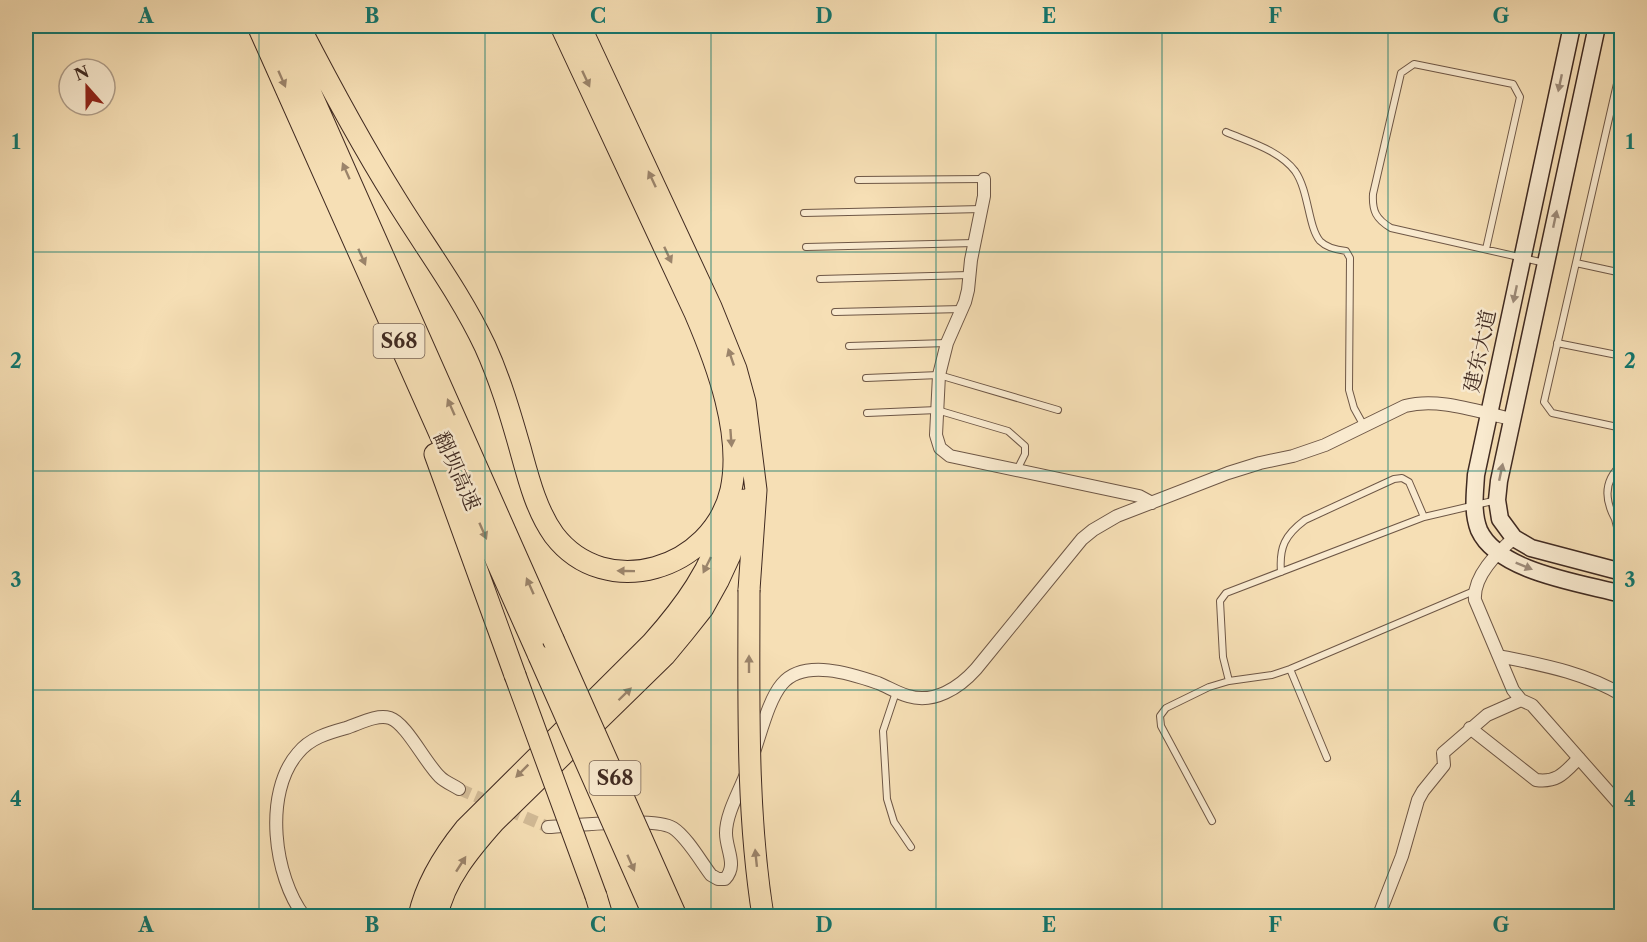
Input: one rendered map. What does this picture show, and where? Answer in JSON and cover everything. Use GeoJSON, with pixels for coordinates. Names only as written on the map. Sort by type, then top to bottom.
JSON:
{"type":"FeatureCollection","features":[{"type":"Feature","properties":{"kind":"highway","name":"翻坝高速"},"geometry":{"type":"LineString","coordinates":[[258,26],[654,916]]}},
{"type":"Feature","properties":{"kind":"highway","name":"翻坝高速"},"geometry":{"type":"LineString","coordinates":[[281,26],[553,639],[677,910]]}},
{"type":"Feature","properties":{"kind":"highway"},"geometry":{"type":"LineString","coordinates":[[299,26],[379,173],[470,316],[498,377],[538,505],[545,521],[561,542],[582,560],[599,568],[617,572],[655,569],[690,552],[704,539],[715,525],[731,490]]}},
{"type":"Feature","properties":{"kind":"highway"},"geometry":{"type":"LineString","coordinates":[[419,916],[437,869],[465,829],[652,643],[690,597],[716,548],[725,522],[731,490],[733,461],[727,402],[708,343],[561,26]]}},
{"type":"Feature","properties":{"kind":"highway"},"geometry":{"type":"LineString","coordinates":[[580,26],[724,337],[744,402],[756,490],[749,590],[748,745],[752,817],[763,916]]}},
{"type":"Feature","properties":{"kind":"highway"},"geometry":{"type":"LineString","coordinates":[[374,284],[602,916]]}},
{"type":"Feature","properties":{"kind":"highway"},"geometry":{"type":"LineString","coordinates":[[437,916],[452,878],[471,848],[494,822],[665,655],[703,608],[726,564],[739,526],[746,496],[749,435]]}},
{"type":"Feature","properties":{"kind":"street","name":"建东大道"},"geometry":{"type":"LineString","coordinates":[[1572,26],[1476,475],[1474,506],[1479,530],[1497,553],[1524,568],[1622,594]]}},
{"type":"Feature","properties":{"kind":"street"},"geometry":{"type":"LineString","coordinates":[[1597,26],[1498,481],[1497,500],[1500,519],[1514,537],[1531,548],[1622,572]]}},
{"type":"Feature","properties":{"kind":"street"},"geometry":{"type":"LineString","coordinates":[[984,179],[984,196],[968,290],[947,343],[939,375],[937,442],[944,453],[950,456],[1139,496],[1152,503]]}},
{"type":"Feature","properties":{"kind":"street"},"geometry":{"type":"LineString","coordinates":[[548,828],[649,827],[666,824],[673,828],[711,875],[718,879],[725,879],[731,873],[732,866],[727,842],[728,823],[774,698],[783,683],[798,672],[824,670],[870,680],[915,698],[938,696],[960,685],[976,669],[1082,539],[1117,516],[1260,463],[1293,456],[1325,445],[1405,406],[1419,402],[1433,402],[1512,419]]}},
{"type":"Feature","properties":{"kind":"street"},"geometry":{"type":"LineString","coordinates":[[1514,537],[1497,553],[1474,591],[1475,600],[1513,690],[1521,700],[1532,705],[1622,807]]}},
{"type":"Feature","properties":{"kind":"street"},"geometry":{"type":"LineString","coordinates":[[1499,656],[1563,669],[1588,677],[1622,695]]}},
{"type":"Feature","properties":{"kind":"street"},"geometry":{"type":"LineString","coordinates":[[1379,915],[1402,856],[1422,791],[1444,765],[1443,753],[1488,715],[1521,700]]}},
{"type":"Feature","properties":{"kind":"street"},"geometry":{"type":"LineString","coordinates":[[304,916],[291,894],[282,866],[277,838],[276,809],[289,765],[297,753],[309,742],[372,719],[389,718],[402,726],[441,778],[459,789]]}},
{"type":"Feature","properties":{"kind":"street"},"geometry":{"type":"LineString","coordinates":[[1470,728],[1536,780],[1547,782],[1558,778],[1579,758]]}},
{"type":"Feature","properties":{"kind":"lane"},"geometry":{"type":"LineString","coordinates":[[1622,62],[1544,402],[1552,413],[1622,428]]}},
{"type":"Feature","properties":{"kind":"lane"},"geometry":{"type":"LineString","coordinates":[[1486,249],[1520,97],[1513,84],[1414,64],[1401,73],[1373,194],[1372,204],[1375,214],[1382,223],[1391,228],[1546,263]]}},
{"type":"Feature","properties":{"kind":"lane"},"geometry":{"type":"LineString","coordinates":[[1226,132],[1274,153],[1286,161],[1302,185],[1315,232],[1320,241],[1328,247],[1346,251],[1350,258],[1349,390],[1354,408],[1364,426]]}},
{"type":"Feature","properties":{"kind":"lane"},"geometry":{"type":"LineString","coordinates":[[858,180],[984,179]]}},
{"type":"Feature","properties":{"kind":"lane"},"geometry":{"type":"LineString","coordinates":[[804,213],[982,209]]}},
{"type":"Feature","properties":{"kind":"lane"},"geometry":{"type":"LineString","coordinates":[[806,247],[975,243]]}},
{"type":"Feature","properties":{"kind":"lane"},"geometry":{"type":"LineString","coordinates":[[1576,263],[1622,273]]}},
{"type":"Feature","properties":{"kind":"lane"},"geometry":{"type":"LineString","coordinates":[[820,279],[969,275]]}},
{"type":"Feature","properties":{"kind":"lane"},"geometry":{"type":"LineString","coordinates":[[834,312],[962,309]]}},
{"type":"Feature","properties":{"kind":"lane"},"geometry":{"type":"LineString","coordinates":[[849,346],[947,343]]}},
{"type":"Feature","properties":{"kind":"lane"},"geometry":{"type":"LineString","coordinates":[[1557,343],[1622,356]]}},
{"type":"Feature","properties":{"kind":"lane"},"geometry":{"type":"LineString","coordinates":[[866,378],[939,375],[1058,410]]}},
{"type":"Feature","properties":{"kind":"lane"},"geometry":{"type":"LineString","coordinates":[[867,413],[937,410],[1008,431],[1024,446],[1025,454],[1017,470]]}},
{"type":"Feature","properties":{"kind":"lane"},"geometry":{"type":"LineString","coordinates":[[1622,464],[1611,476],[1606,493],[1607,503],[1617,527],[1622,530]]}},
{"type":"Feature","properties":{"kind":"lane"},"geometry":{"type":"LineString","coordinates":[[1281,572],[1282,550],[1292,530],[1305,520],[1394,479],[1402,478],[1409,482],[1424,517]]}},
{"type":"Feature","properties":{"kind":"lane"},"geometry":{"type":"LineString","coordinates":[[1615,519],[1622,491]]}},
{"type":"Feature","properties":{"kind":"lane"},"geometry":{"type":"LineString","coordinates":[[1229,681],[1223,657],[1220,601],[1226,593],[1424,517],[1497,500]]}},
{"type":"Feature","properties":{"kind":"lane"},"geometry":{"type":"LineString","coordinates":[[1212,821],[1161,726],[1160,716],[1166,708],[1209,687],[1229,681],[1272,675],[1290,669],[1474,591]]}},
{"type":"Feature","properties":{"kind":"lane"},"geometry":{"type":"LineString","coordinates":[[1290,669],[1327,758]]}},
{"type":"Feature","properties":{"kind":"lane"},"geometry":{"type":"LineString","coordinates":[[896,692],[883,731],[887,799],[894,822],[910,847]]}},
{"type":"Feature","properties":{"kind":"lane"},"geometry":{"type":"LineString","coordinates":[[654,847],[677,910]]}},
{"type":"Feature","properties":{"kind":"tunnel"},"geometry":{"type":"LineString","coordinates":[[459,789],[548,827]]}}]}
